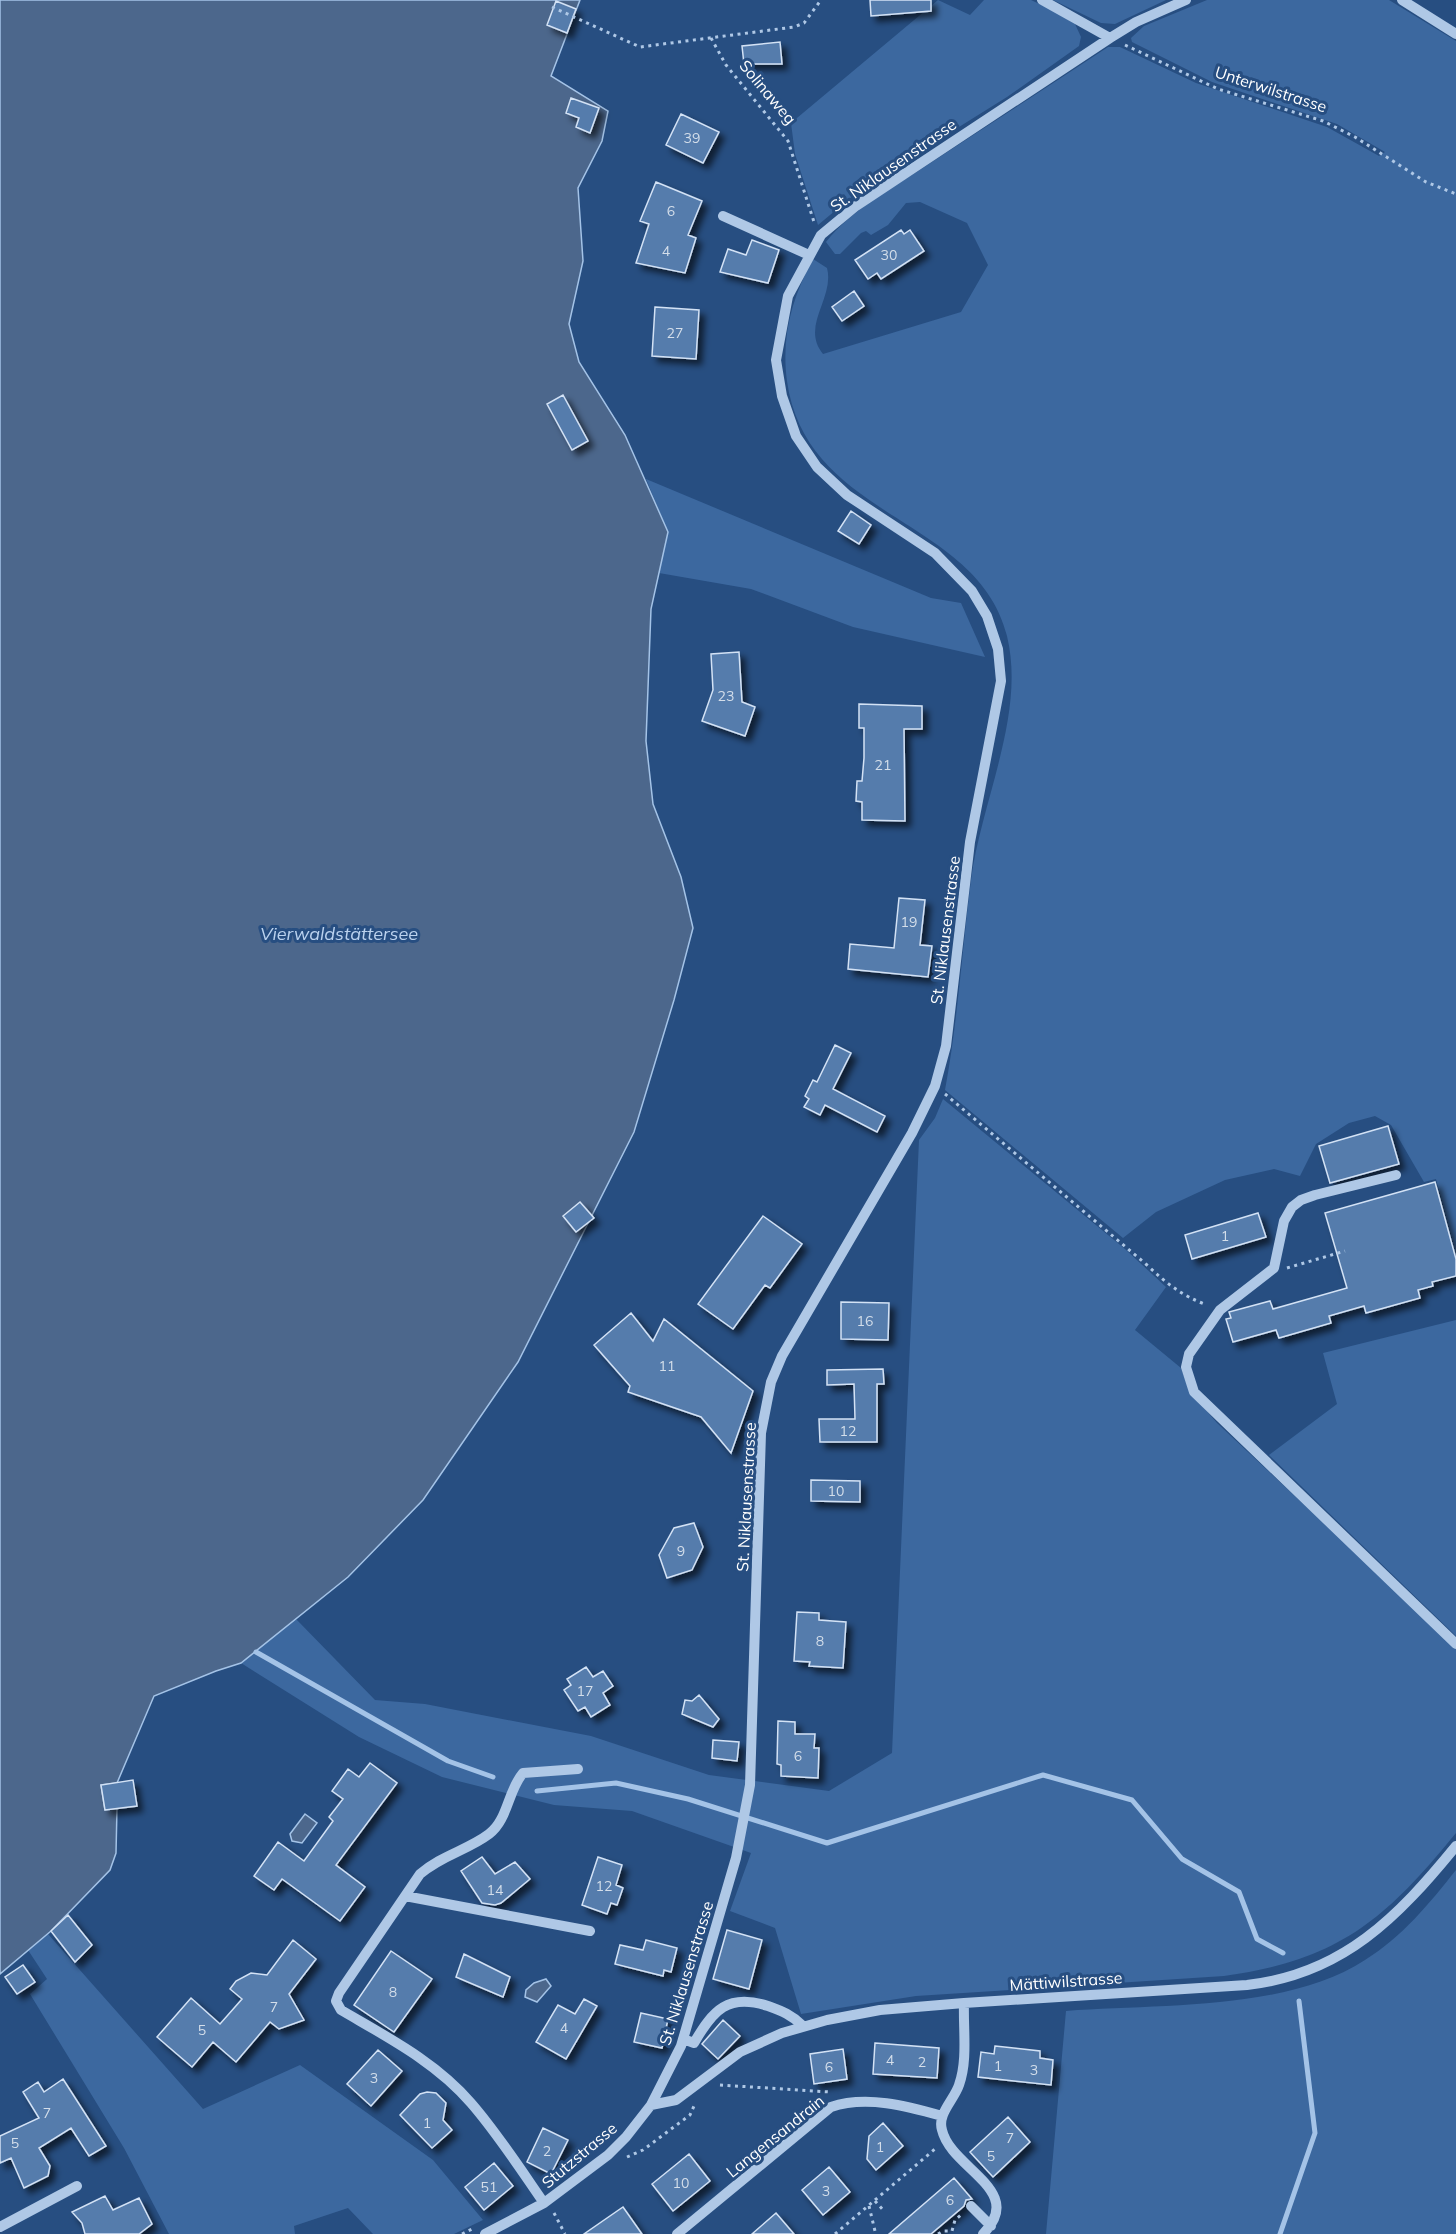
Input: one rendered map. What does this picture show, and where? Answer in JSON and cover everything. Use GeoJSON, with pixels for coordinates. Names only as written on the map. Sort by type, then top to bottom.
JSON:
{"type":"FeatureCollection","features":[{"type":"Feature","properties":{"kind":"street"},"geometry":{"type":"LineString","coordinates":[[1042,0],[1110,38]]}},
{"type":"Feature","properties":{"kind":"street","name":"St. Niklausenstrasse"},"geometry":{"type":"LineString","coordinates":[[651,2105],[683,2039],[736,1858],[750,1785],[761,1433],[771,1382],[805,1314],[912,1133],[935,1086],[946,1046],[970,842],[999,693],[998,649],[987,616],[956,572],[935,553],[847,495],[818,467],[796,436],[782,396],[776,360],[788,296],[821,235],[875,193],[1110,38],[1144,18],[1186,0]]}},
{"type":"Feature","properties":{"kind":"street"},"geometry":{"type":"LineString","coordinates":[[1402,0],[1456,34]]}},
{"type":"Feature","properties":{"kind":"street"},"geometry":{"type":"LineString","coordinates":[[723,216],[809,255]]}},
{"type":"Feature","properties":{"kind":"street"},"geometry":{"type":"LineString","coordinates":[[1396,1174],[1301,1200],[1284,1221],[1274,1268],[1220,1310],[1189,1354],[1186,1367],[1194,1392],[1456,1644]]}},
{"type":"Feature","properties":{"kind":"street"},"geometry":{"type":"LineString","coordinates":[[544,2203],[471,2103],[453,2085],[420,2057],[341,2010],[336,2001],[420,1874],[436,1860],[489,1834],[498,1824],[523,1773],[578,1769]]}},
{"type":"Feature","properties":{"kind":"street","name":"Mättiwilstrasse"},"geometry":{"type":"LineString","coordinates":[[651,2105],[676,2100],[740,2052],[803,2026],[880,2010],[1247,1985],[1274,1982],[1303,1973],[1347,1952],[1380,1930],[1456,1846]]}},
{"type":"Feature","properties":{"kind":"street"},"geometry":{"type":"LineString","coordinates":[[405,1896],[590,1931]]}},
{"type":"Feature","properties":{"kind":"street"},"geometry":{"type":"LineString","coordinates":[[683,2039],[694,2043],[707,2023],[724,2006],[735,2001],[750,2001],[783,2011],[791,2014],[803,2026]]}},
{"type":"Feature","properties":{"kind":"street"},"geometry":{"type":"LineString","coordinates":[[964,2003],[963,2065],[960,2084],[942,2116],[942,2130],[948,2143],[993,2193],[998,2208],[987,2230],[971,2206]]}},
{"type":"Feature","properties":{"kind":"street","name":"Langensandrain"},"geometry":{"type":"LineString","coordinates":[[677,2234],[831,2108],[847,2102],[868,2102],[912,2108],[942,2116]]}},
{"type":"Feature","properties":{"kind":"street","name":"Stutzstrasse"},"geometry":{"type":"LineString","coordinates":[[485,2234],[544,2203],[608,2155],[626,2137],[651,2105]]}},
{"type":"Feature","properties":{"kind":"street"},"geometry":{"type":"LineString","coordinates":[[0,2227],[77,2186]]}},
{"type":"Feature","properties":{"kind":"path"},"geometry":{"type":"LineString","coordinates":[[552,7],[640,47],[794,27],[804,23],[821,0]]}},
{"type":"Feature","properties":{"kind":"path","name":"Solinaweg"},"geometry":{"type":"LineString","coordinates":[[711,38],[726,65],[788,141],[815,226],[821,235]]}},
{"type":"Feature","properties":{"kind":"path","name":"Unterwilstrasse"},"geometry":{"type":"LineString","coordinates":[[1110,38],[1218,89],[1323,122],[1355,137],[1426,182],[1456,194]]}},
{"type":"Feature","properties":{"kind":"path"},"geometry":{"type":"LineString","coordinates":[[935,1086],[1147,1264],[1168,1285],[1186,1298],[1220,1310]]}},
{"type":"Feature","properties":{"kind":"path"},"geometry":{"type":"LineString","coordinates":[[1274,1268],[1292,1268],[1345,1251]]}},
{"type":"Feature","properties":{"kind":"path"},"geometry":{"type":"LineString","coordinates":[[719,2085],[836,2092]]}},
{"type":"Feature","properties":{"kind":"path"},"geometry":{"type":"LineString","coordinates":[[620,2160],[643,2150],[690,2115],[693,2107],[702,2099]]}},
{"type":"Feature","properties":{"kind":"path"},"geometry":{"type":"LineString","coordinates":[[835,2234],[939,2146]]}},
{"type":"Feature","properties":{"kind":"path"},"geometry":{"type":"LineString","coordinates":[[875,2200],[884,2211]]}},
{"type":"Feature","properties":{"kind":"path"},"geometry":{"type":"LineString","coordinates":[[869,2206],[874,2232]]}},
{"type":"Feature","properties":{"kind":"path"},"geometry":{"type":"LineString","coordinates":[[938,2234],[943,2230],[954,2233],[955,2220],[971,2206]]}},
{"type":"Feature","properties":{"kind":"path"},"geometry":{"type":"LineString","coordinates":[[552,2214],[565,2234]]}},
{"type":"Feature","properties":{"kind":"shaded area"},"geometry":{"type":"Polygon","coordinates":[[[938,0],[970,15],[984,0],[1031,0],[1075,24],[1081,37],[1079,46],[1007,97],[866,185],[818,225],[795,154],[791,123],[938,0]]]}},
{"type":"Feature","properties":{"kind":"shaded area"},"geometry":{"type":"Polygon","coordinates":[[[1053,0],[1166,0],[1115,24],[1101,23],[1053,0]]]}},
{"type":"Feature","properties":{"kind":"shaded area"},"geometry":{"type":"Polygon","coordinates":[[[1207,0],[1389,0],[1456,41],[1456,1255],[1436,1179],[1424,1182],[1391,1125],[1375,1116],[1349,1123],[1316,1144],[1300,1176],[1274,1169],[1225,1180],[1156,1212],[1123,1238],[945,1090],[976,850],[1007,727],[1011,696],[1011,666],[1007,636],[990,596],[963,565],[929,539],[857,491],[825,463],[801,427],[787,381],[786,348],[790,318],[799,288],[813,259],[827,268],[827,290],[816,322],[815,333],[823,354],[961,312],[988,265],[967,223],[920,202],[906,203],[888,225],[871,235],[866,231],[861,233],[840,254],[835,254],[826,242],[849,219],[876,198],[1108,47],[1120,47],[1196,83],[1327,127],[1379,156],[1385,152],[1337,124],[1212,82],[1132,42],[1131,38],[1144,26],[1207,0]]]}},
{"type":"Feature","properties":{"kind":"shaded area"},"geometry":{"type":"Polygon","coordinates":[[[646,479],[931,598],[961,603],[985,657],[853,627],[751,589],[659,573],[668,532],[646,479]]]}},
{"type":"Feature","properties":{"kind":"shaded area"},"geometry":{"type":"Polygon","coordinates":[[[943,1099],[1125,1249],[1166,1287],[1135,1330],[1181,1368],[1189,1390],[1217,1423],[1456,1647],[1456,1833],[1406,1890],[1382,1912],[1329,1947],[1264,1969],[1224,1976],[916,1996],[801,2014],[775,1928],[730,1911],[751,1853],[632,1811],[554,1805],[442,1777],[359,1737],[241,1663],[296,1619],[375,1700],[425,1704],[591,1736],[709,1775],[829,1791],[892,1753],[919,1140],[935,1118],[943,1099]]]}},
{"type":"Feature","properties":{"kind":"shaded area"},"geometry":{"type":"Polygon","coordinates":[[[1456,1320],[1456,1636],[1269,1455],[1337,1404],[1323,1353],[1456,1320]]]}},
{"type":"Feature","properties":{"kind":"shaded area"},"geometry":{"type":"Polygon","coordinates":[[[1456,1870],[1456,2234],[1046,2234],[1066,2011],[1221,2002],[1260,1997],[1334,1977],[1365,1960],[1391,1941],[1425,1907],[1456,1870]]]}},
{"type":"Feature","properties":{"kind":"shaded area"},"geometry":{"type":"Polygon","coordinates":[[[48,1934],[203,2109],[300,2065],[433,2160],[483,2220],[454,2234],[373,2234],[348,2208],[294,2226],[295,2234],[169,2234],[124,2148],[30,1994],[47,1979],[28,1950],[48,1934]]]}},
{"type":"Feature","properties":{"kind":"water","name":"Vierwaldstättersee"},"geometry":{"type":"Polygon","coordinates":[[[0,0],[580,0],[551,76],[608,111],[602,141],[578,188],[583,261],[569,324],[579,362],[625,435],[668,532],[651,609],[646,741],[653,804],[681,877],[693,928],[634,1132],[518,1362],[423,1500],[348,1577],[241,1663],[154,1696],[117,1783],[101,1785],[105,1810],[117,1808],[116,1853],[110,1870],[51,1931],[0,1974],[0,0]]]}},
{"type":"Feature","properties":{"kind":"water"},"geometry":{"type":"Polygon","coordinates":[[[305,1814],[317,1823],[302,1843],[292,1841],[290,1834],[305,1814]]]}},
{"type":"Feature","properties":{"kind":"water"},"geometry":{"type":"Polygon","coordinates":[[[546,1979],[551,1986],[537,2002],[525,1997],[526,1990],[534,1983],[546,1979]]]}},
{"type":"Feature","properties":{"kind":"building"},"geometry":{"type":"Polygon","coordinates":[[[870,0],[931,0],[931,11],[871,16],[870,0]]]}},
{"type":"Feature","properties":{"kind":"building"},"geometry":{"type":"Polygon","coordinates":[[[556,1],[576,9],[567,33],[547,25],[556,1]]]}},
{"type":"Feature","properties":{"kind":"building"},"geometry":{"type":"Polygon","coordinates":[[[780,42],[782,64],[744,64],[742,46],[780,42]]]}},
{"type":"Feature","properties":{"kind":"building"},"geometry":{"type":"Polygon","coordinates":[[[571,98],[599,108],[590,133],[576,127],[579,118],[566,113],[571,98]]]}},
{"type":"Feature","properties":{"kind":"building"},"geometry":{"type":"Polygon","coordinates":[[[681,114],[719,132],[703,163],[666,145],[681,114]]]}},
{"type":"Feature","properties":{"kind":"building"},"geometry":{"type":"Polygon","coordinates":[[[656,182],[702,201],[688,235],[696,238],[685,273],[636,263],[649,224],[640,221],[656,182]]]}},
{"type":"Feature","properties":{"kind":"building"},"geometry":{"type":"Polygon","coordinates":[[[901,230],[904,234],[910,230],[924,251],[881,279],[877,273],[868,279],[855,260],[901,230]]]}},
{"type":"Feature","properties":{"kind":"building"},"geometry":{"type":"Polygon","coordinates":[[[752,240],[779,250],[768,283],[720,272],[728,249],[746,255],[752,240]]]}},
{"type":"Feature","properties":{"kind":"building"},"geometry":{"type":"Polygon","coordinates":[[[854,291],[864,306],[842,321],[832,307],[854,291]]]}},
{"type":"Feature","properties":{"kind":"building"},"geometry":{"type":"Polygon","coordinates":[[[655,307],[699,310],[696,359],[652,356],[655,307]]]}},
{"type":"Feature","properties":{"kind":"building"},"geometry":{"type":"Polygon","coordinates":[[[563,395],[588,441],[572,450],[547,404],[563,395]]]}},
{"type":"Feature","properties":{"kind":"building"},"geometry":{"type":"Polygon","coordinates":[[[851,511],[871,525],[859,544],[838,531],[851,511]]]}},
{"type":"Feature","properties":{"kind":"building"},"geometry":{"type":"Polygon","coordinates":[[[739,652],[742,702],[755,707],[745,736],[702,721],[713,690],[711,654],[739,652]]]}},
{"type":"Feature","properties":{"kind":"building"},"geometry":{"type":"Polygon","coordinates":[[[859,704],[922,706],[922,729],[904,729],[905,821],[862,820],[862,802],[856,801],[857,781],[862,781],[864,758],[864,728],[859,728],[859,704]]]}},
{"type":"Feature","properties":{"kind":"building"},"geometry":{"type":"Polygon","coordinates":[[[899,898],[925,900],[920,945],[932,946],[928,977],[848,969],[850,944],[894,948],[899,898]]]}},
{"type":"Feature","properties":{"kind":"building"},"geometry":{"type":"Polygon","coordinates":[[[835,1045],[851,1053],[833,1089],[885,1116],[877,1132],[825,1105],[820,1115],[804,1107],[809,1099],[805,1096],[813,1080],[817,1082],[835,1045]]]}},
{"type":"Feature","properties":{"kind":"building"},"geometry":{"type":"Polygon","coordinates":[[[1388,1126],[1399,1164],[1330,1183],[1319,1146],[1388,1126]]]}},
{"type":"Feature","properties":{"kind":"building"},"geometry":{"type":"Polygon","coordinates":[[[1435,1182],[1456,1259],[1456,1276],[1432,1282],[1433,1286],[1418,1290],[1420,1298],[1366,1313],[1364,1306],[1329,1316],[1331,1323],[1279,1338],[1276,1330],[1233,1342],[1226,1319],[1231,1318],[1229,1312],[1270,1301],[1273,1309],[1347,1288],[1325,1213],[1435,1182]]]}},
{"type":"Feature","properties":{"kind":"building"},"geometry":{"type":"Polygon","coordinates":[[[580,1202],[594,1218],[576,1232],[563,1216],[580,1202]]]}},
{"type":"Feature","properties":{"kind":"building"},"geometry":{"type":"Polygon","coordinates":[[[1258,1213],[1266,1237],[1192,1259],[1185,1235],[1258,1213]]]}},
{"type":"Feature","properties":{"kind":"building"},"geometry":{"type":"Polygon","coordinates":[[[763,1216],[802,1244],[770,1288],[765,1285],[733,1329],[698,1304],[763,1216]]]}},
{"type":"Feature","properties":{"kind":"building"},"geometry":{"type":"Polygon","coordinates":[[[841,1302],[889,1303],[888,1340],[841,1339],[841,1302]]]}},
{"type":"Feature","properties":{"kind":"building"},"geometry":{"type":"Polygon","coordinates":[[[631,1313],[653,1341],[664,1319],[753,1391],[731,1453],[701,1417],[628,1392],[630,1386],[594,1345],[631,1313]]]}},
{"type":"Feature","properties":{"kind":"building"},"geometry":{"type":"Polygon","coordinates":[[[883,1369],[884,1384],[877,1384],[877,1442],[820,1442],[819,1419],[855,1419],[854,1384],[827,1385],[827,1370],[883,1369]]]}},
{"type":"Feature","properties":{"kind":"building"},"geometry":{"type":"Polygon","coordinates":[[[811,1480],[860,1481],[860,1502],[811,1501],[811,1480]]]}},
{"type":"Feature","properties":{"kind":"building"},"geometry":{"type":"Polygon","coordinates":[[[694,1523],[703,1547],[692,1570],[667,1578],[659,1555],[674,1528],[694,1523]]]}},
{"type":"Feature","properties":{"kind":"building"},"geometry":{"type":"Polygon","coordinates":[[[797,1612],[819,1613],[819,1620],[846,1622],[843,1668],[809,1666],[810,1662],[794,1661],[797,1612]]]}},
{"type":"Feature","properties":{"kind":"building"},"geometry":{"type":"Polygon","coordinates":[[[586,1667],[593,1677],[603,1671],[613,1686],[603,1693],[610,1705],[591,1717],[585,1707],[578,1711],[564,1690],[571,1685],[567,1679],[586,1667]]]}},
{"type":"Feature","properties":{"kind":"building"},"geometry":{"type":"Polygon","coordinates":[[[699,1695],[719,1719],[713,1727],[682,1714],[685,1700],[692,1701],[699,1695]]]}},
{"type":"Feature","properties":{"kind":"building"},"geometry":{"type":"Polygon","coordinates":[[[778,1721],[795,1722],[795,1734],[815,1734],[814,1748],[819,1748],[818,1778],[781,1776],[781,1765],[777,1764],[778,1721]]]}},
{"type":"Feature","properties":{"kind":"building"},"geometry":{"type":"Polygon","coordinates":[[[713,1740],[739,1742],[737,1761],[712,1758],[713,1740]]]}},
{"type":"Feature","properties":{"kind":"building"},"geometry":{"type":"Polygon","coordinates":[[[370,1763],[397,1783],[336,1865],[365,1887],[340,1921],[282,1879],[274,1890],[254,1876],[278,1842],[304,1861],[333,1821],[329,1817],[343,1799],[332,1791],[348,1769],[359,1777],[370,1763]]]}},
{"type":"Feature","properties":{"kind":"building"},"geometry":{"type":"Polygon","coordinates":[[[133,1780],[137,1806],[105,1810],[101,1785],[133,1780]]]}},
{"type":"Feature","properties":{"kind":"building"},"geometry":{"type":"Polygon","coordinates":[[[482,1857],[495,1874],[515,1862],[530,1879],[501,1903],[495,1905],[482,1903],[461,1871],[482,1857]]]}},
{"type":"Feature","properties":{"kind":"building"},"geometry":{"type":"Polygon","coordinates":[[[598,1857],[622,1865],[616,1885],[623,1888],[617,1905],[611,1903],[607,1914],[582,1905],[598,1857]]]}},
{"type":"Feature","properties":{"kind":"building"},"geometry":{"type":"Polygon","coordinates":[[[68,1915],[92,1945],[75,1962],[51,1931],[68,1915]]]}},
{"type":"Feature","properties":{"kind":"building"},"geometry":{"type":"Polygon","coordinates":[[[727,1930],[762,1940],[749,1989],[713,1979],[727,1930]]]}},
{"type":"Feature","properties":{"kind":"building"},"geometry":{"type":"Polygon","coordinates":[[[293,1940],[316,1959],[289,1994],[304,2020],[279,2029],[270,2022],[236,2062],[213,2042],[192,2067],[157,2037],[191,1998],[220,2024],[242,1999],[230,1989],[236,1981],[251,1973],[267,1975],[293,1940]]]}},
{"type":"Feature","properties":{"kind":"building"},"geometry":{"type":"Polygon","coordinates":[[[646,1940],[677,1948],[671,1972],[664,1970],[663,1976],[615,1964],[620,1945],[643,1950],[646,1940]]]}},
{"type":"Feature","properties":{"kind":"building"},"geometry":{"type":"Polygon","coordinates":[[[391,1951],[432,1979],[394,2032],[354,2005],[391,1951]]]}},
{"type":"Feature","properties":{"kind":"building"},"geometry":{"type":"Polygon","coordinates":[[[464,1954],[510,1977],[503,1997],[456,1977],[464,1954]]]}},
{"type":"Feature","properties":{"kind":"building"},"geometry":{"type":"Polygon","coordinates":[[[23,1965],[35,1982],[17,1994],[5,1977],[23,1965]]]}},
{"type":"Feature","properties":{"kind":"building"},"geometry":{"type":"Polygon","coordinates":[[[584,1999],[597,2006],[566,2059],[536,2042],[558,2005],[575,2014],[584,1999]]]}},
{"type":"Feature","properties":{"kind":"building"},"geometry":{"type":"Polygon","coordinates":[[[641,2013],[668,2019],[662,2048],[634,2042],[641,2013]]]}},
{"type":"Feature","properties":{"kind":"building"},"geometry":{"type":"Polygon","coordinates":[[[723,2020],[740,2036],[718,2059],[702,2044],[723,2020]]]}},
{"type":"Feature","properties":{"kind":"building"},"geometry":{"type":"Polygon","coordinates":[[[875,2043],[939,2048],[937,2078],[873,2074],[875,2043]]]}},
{"type":"Feature","properties":{"kind":"building"},"geometry":{"type":"Polygon","coordinates":[[[995,2046],[1040,2051],[1040,2058],[1053,2060],[1051,2085],[978,2077],[981,2052],[994,2054],[995,2046]]]}},
{"type":"Feature","properties":{"kind":"building"},"geometry":{"type":"Polygon","coordinates":[[[843,2049],[847,2079],[814,2084],[810,2054],[843,2049]]]}},
{"type":"Feature","properties":{"kind":"building"},"geometry":{"type":"Polygon","coordinates":[[[378,2050],[402,2071],[371,2106],[347,2084],[378,2050]]]}},
{"type":"Feature","properties":{"kind":"building"},"geometry":{"type":"Polygon","coordinates":[[[63,2079],[106,2146],[89,2156],[71,2128],[39,2148],[50,2166],[48,2176],[24,2188],[11,2158],[0,2163],[0,2136],[39,2118],[23,2092],[38,2082],[44,2092],[63,2079]]]}},
{"type":"Feature","properties":{"kind":"building"},"geometry":{"type":"Polygon","coordinates":[[[436,2093],[446,2103],[443,2120],[452,2130],[432,2148],[400,2115],[420,2094],[436,2093]]]}},
{"type":"Feature","properties":{"kind":"building"},"geometry":{"type":"Polygon","coordinates":[[[1008,2117],[1030,2142],[993,2177],[970,2152],[1008,2117]]]}},
{"type":"Feature","properties":{"kind":"building"},"geometry":{"type":"Polygon","coordinates":[[[883,2123],[903,2146],[876,2170],[867,2159],[869,2136],[883,2123]]]}},
{"type":"Feature","properties":{"kind":"building"},"geometry":{"type":"Polygon","coordinates":[[[543,2128],[568,2140],[551,2174],[527,2162],[543,2128]]]}},
{"type":"Feature","properties":{"kind":"building"},"geometry":{"type":"Polygon","coordinates":[[[689,2154],[710,2181],[673,2211],[652,2184],[689,2154]]]}},
{"type":"Feature","properties":{"kind":"building"},"geometry":{"type":"Polygon","coordinates":[[[494,2163],[513,2186],[484,2210],[465,2187],[494,2163]]]}},
{"type":"Feature","properties":{"kind":"building"},"geometry":{"type":"Polygon","coordinates":[[[829,2167],[850,2192],[823,2215],[802,2190],[829,2167]]]}},
{"type":"Feature","properties":{"kind":"building"},"geometry":{"type":"Polygon","coordinates":[[[954,2178],[972,2199],[966,2200],[964,2206],[931,2234],[889,2234],[954,2178]]]}},
{"type":"Feature","properties":{"kind":"building"},"geometry":{"type":"Polygon","coordinates":[[[105,2196],[113,2210],[139,2198],[152,2224],[139,2234],[85,2234],[82,2223],[72,2212],[105,2196]]]}},
{"type":"Feature","properties":{"kind":"building"},"geometry":{"type":"Polygon","coordinates":[[[623,2207],[642,2234],[584,2234],[623,2207]]]}},
{"type":"Feature","properties":{"kind":"building"},"geometry":{"type":"Polygon","coordinates":[[[776,2213],[794,2234],[752,2234],[776,2213]]]}},
{"type":"Feature","properties":{"kind":"waterway"},"geometry":{"type":"LineString","coordinates":[[256,1652],[448,1761],[493,1777]]}},
{"type":"Feature","properties":{"kind":"waterway"},"geometry":{"type":"LineString","coordinates":[[537,1791],[616,1783],[688,1799],[827,1843],[1043,1775],[1132,1800],[1182,1859],[1239,1892],[1257,1939],[1283,1953]]}},
{"type":"Feature","properties":{"kind":"waterway"},"geometry":{"type":"LineString","coordinates":[[1280,2234],[1315,2133],[1299,2001]]}}]}
